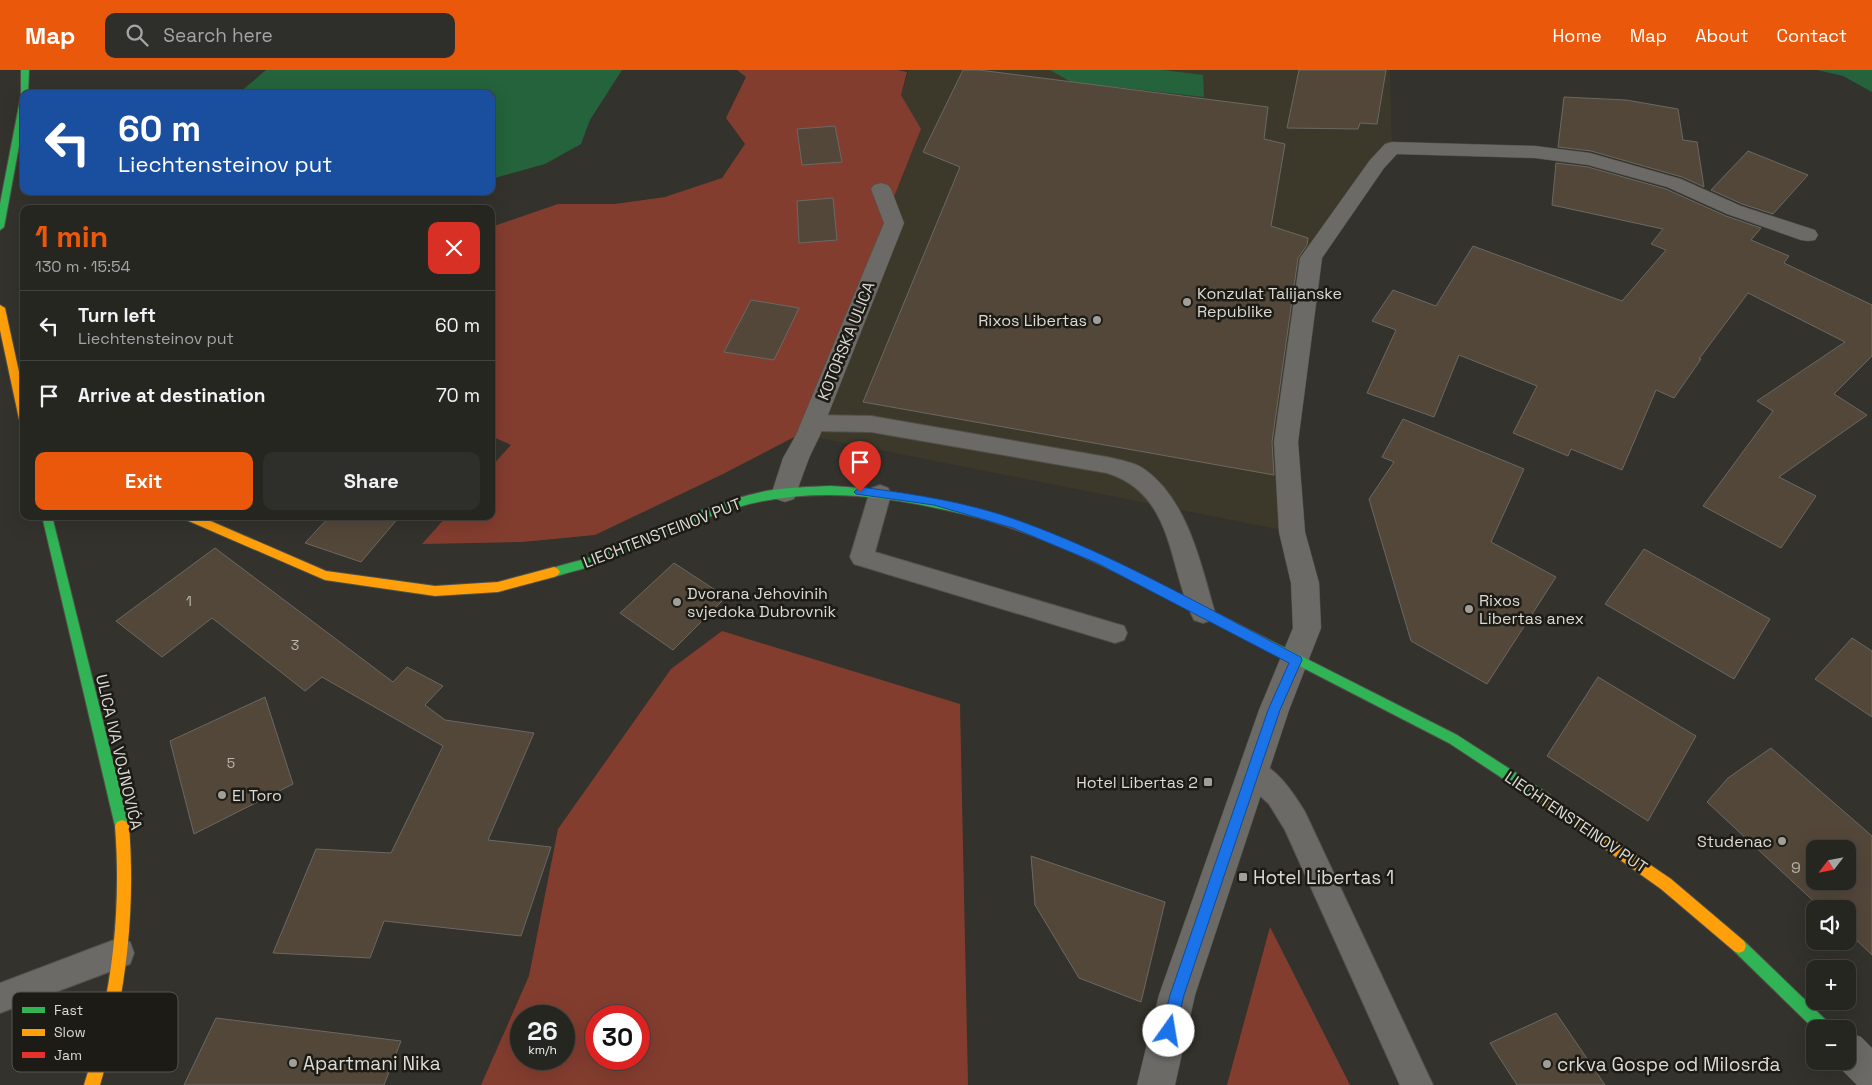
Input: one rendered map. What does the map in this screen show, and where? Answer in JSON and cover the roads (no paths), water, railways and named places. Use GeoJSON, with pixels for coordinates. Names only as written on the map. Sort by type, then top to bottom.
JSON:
{"type":"FeatureCollection","features":[{"type":"Feature","properties":{"kind":"street"},"geometry":{"type":"LineString","coordinates":[[24,70],[24,90]]}},
{"type":"Feature","properties":{"kind":"street"},"geometry":{"type":"LineString","coordinates":[[0,227],[20,117]]}},
{"type":"Feature","properties":{"kind":"street"},"geometry":{"type":"LineString","coordinates":[[1156,1085],[1177,995],[1274,710],[1296,660],[1307,628],[1305,583],[1292,532],[1286,442],[1311,258],[1377,164],[1392,148],[1535,152],[1590,159],[1674,183],[1734,210],[1808,235]]}},
{"type":"Feature","properties":{"kind":"street","name":"KOTORSKA ULICA"},"geometry":{"type":"LineString","coordinates":[[785,492],[796,458],[813,423],[894,223],[881,189]]}},
{"type":"Feature","properties":{"kind":"street"},"geometry":{"type":"LineString","coordinates":[[0,308],[20,400]]}},
{"type":"Feature","properties":{"kind":"street","name":"LIECHTENSTEINOV PUT"},"geometry":{"type":"LineString","coordinates":[[197,520],[325,575],[435,591],[498,587],[596,560],[699,516],[736,503],[785,492],[860,492],[934,501],[1016,524],[1101,559],[1203,613],[1453,739],[1577,820],[1666,884],[1741,947],[1817,1020]]}},
{"type":"Feature","properties":{"kind":"street","name":"ULICA IVA VOJNOVIĆA"},"geometry":{"type":"LineString","coordinates":[[48,520],[122,827],[125,903],[115,992]]}},
{"type":"Feature","properties":{"kind":"street"},"geometry":{"type":"LineString","coordinates":[[1856,1058],[1872,1074]]}},
{"type":"Feature","properties":{"kind":"street","name":"ULICA IVA VOJNOVIĆA"},"geometry":{"type":"LineString","coordinates":[[92,1085],[96,1072]]}},
{"type":"Feature","properties":{"kind":"lane"},"geometry":{"type":"LineString","coordinates":[[813,423],[871,424],[1107,465],[1136,474],[1157,496],[1176,530],[1203,613]]}},
{"type":"Feature","properties":{"kind":"lane"},"geometry":{"type":"LineString","coordinates":[[880,494],[862,557],[1115,633]]}},
{"type":"Feature","properties":{"kind":"lane"},"geometry":{"type":"LineString","coordinates":[[1253,771],[1279,795],[1295,821],[1417,1085]]}},
{"type":"Feature","properties":{"kind":"lane"},"geometry":{"type":"LineString","coordinates":[[16,992],[119,953]]}},
{"type":"Feature","properties":{"kind":"lane"},"geometry":{"type":"LineString","coordinates":[[0,998],[12,993]]}},
{"type":"Feature","properties":{"kind":"place","name":"Konzulat Talijanske Republike"},"geometry":{"type":"Point","coordinates":[1187,302]}},
{"type":"Feature","properties":{"kind":"place","name":"Rixos Libertas"},"geometry":{"type":"Point","coordinates":[1097,320]}},
{"type":"Feature","properties":{"kind":"place","name":"Dvorana Jehovinih svjedoka Dubrovnik"},"geometry":{"type":"Point","coordinates":[677,602]}},
{"type":"Feature","properties":{"kind":"place","name":"Rixos Libertas anex"},"geometry":{"type":"Point","coordinates":[1469,609]}},
{"type":"Feature","properties":{"kind":"place","name":"Hotel Libertas 2"},"geometry":{"type":"Point","coordinates":[1208,782]}},
{"type":"Feature","properties":{"kind":"place","name":"El Toro"},"geometry":{"type":"Point","coordinates":[222,795]}},
{"type":"Feature","properties":{"kind":"place","name":"Studenac"},"geometry":{"type":"Point","coordinates":[1782,841]}},
{"type":"Feature","properties":{"kind":"place","name":"Hotel Libertas 1"},"geometry":{"type":"Point","coordinates":[1243,877]}},
{"type":"Feature","properties":{"kind":"place","name":"Apartmani Nika"},"geometry":{"type":"Point","coordinates":[293,1063]}},
{"type":"Feature","properties":{"kind":"place","name":"crkva Gospe od Milosrđa"},"geometry":{"type":"Point","coordinates":[1547,1064]}}]}
